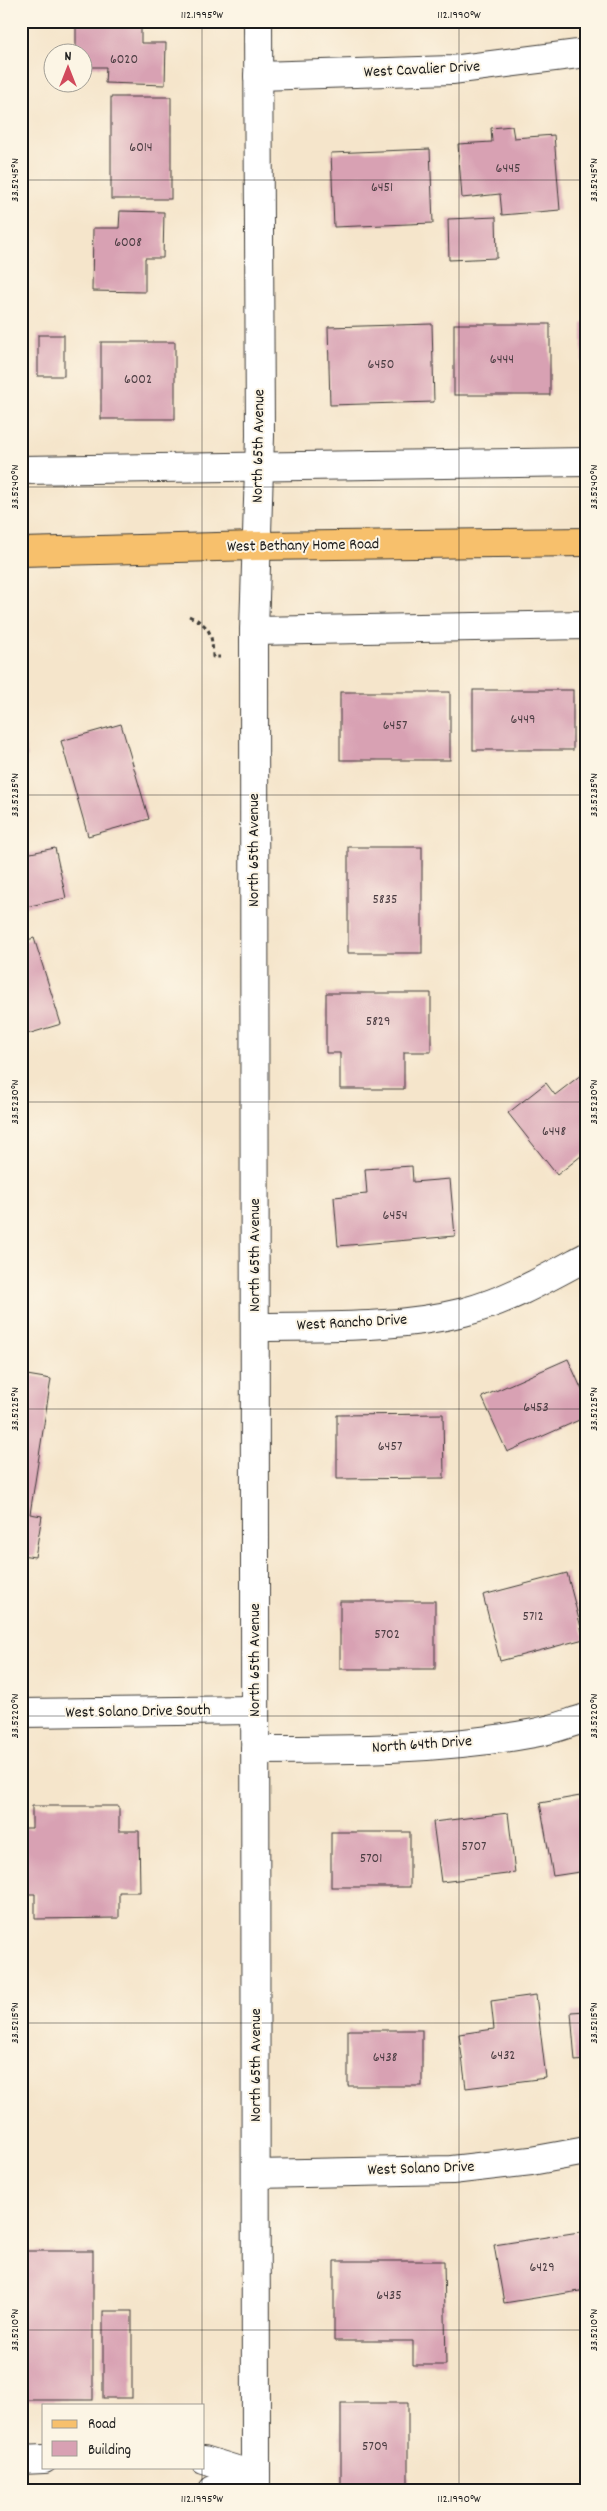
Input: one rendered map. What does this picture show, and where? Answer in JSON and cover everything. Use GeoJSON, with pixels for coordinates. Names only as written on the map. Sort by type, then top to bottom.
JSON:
{"type":"FeatureCollection","features":[{"type":"Feature","properties":{"kind":"main road","name":"West Bethany Home Road"},"geometry":{"type":"LineString","coordinates":[[21,552],[256,546],[586,542]]}},
{"type":"Feature","properties":{"kind":"street","name":"North 65th Avenue"},"geometry":{"type":"LineString","coordinates":[[256,2483],[254,631],[259,467],[258,21]]}},
{"type":"Feature","properties":{"kind":"street","name":"West Cavalier Drive"},"geometry":{"type":"LineString","coordinates":[[258,76],[452,70],[586,53]]}},
{"type":"Feature","properties":{"kind":"street"},"geometry":{"type":"LineString","coordinates":[[21,470],[586,462]]}},
{"type":"Feature","properties":{"kind":"street"},"geometry":{"type":"LineString","coordinates":[[254,631],[586,625]]}},
{"type":"Feature","properties":{"kind":"street","name":"West Rancho Drive"},"geometry":{"type":"LineString","coordinates":[[255,1326],[395,1324],[465,1312],[531,1287],[586,1257]]}},
{"type":"Feature","properties":{"kind":"street","name":"West Solano Drive South"},"geometry":{"type":"LineString","coordinates":[[21,1713],[255,1710]]}},
{"type":"Feature","properties":{"kind":"street","name":"North 64th Drive"},"geometry":{"type":"LineString","coordinates":[[255,1750],[358,1750],[450,1744],[536,1733],[586,1718]]}},
{"type":"Feature","properties":{"kind":"street","name":"West Solano Drive"},"geometry":{"type":"LineString","coordinates":[[256,2174],[452,2170],[531,2161],[586,2151]]}},
{"type":"Feature","properties":{"kind":"street"},"geometry":{"type":"LineString","coordinates":[[21,2460],[42,2459]]}},
{"type":"Feature","properties":{"kind":"street"},"geometry":{"type":"LineString","coordinates":[[205,2460],[256,2483]]}},
{"type":"Feature","properties":{"kind":"street"},"geometry":{"type":"LineString","coordinates":[[213,2490],[256,2483]]}},
{"type":"Feature","properties":{"kind":"building"},"geometry":{"type":"Polygon","coordinates":[[[76,21],[141,21],[141,43],[166,43],[165,85],[105,83],[106,67],[92,67],[92,42],[76,42],[76,21]]]}},
{"type":"Feature","properties":{"kind":"building"},"geometry":{"type":"Polygon","coordinates":[[[111,97],[171,97],[171,199],[111,199],[111,97]]]}},
{"type":"Feature","properties":{"kind":"building"},"geometry":{"type":"Polygon","coordinates":[[[512,126],[514,138],[554,135],[560,210],[502,215],[500,194],[462,198],[458,144],[492,142],[491,128],[512,126]]]}},
{"type":"Feature","properties":{"kind":"building"},"geometry":{"type":"Polygon","coordinates":[[[430,149],[433,223],[334,227],[331,153],[430,149]]]}},
{"type":"Feature","properties":{"kind":"building"},"geometry":{"type":"Polygon","coordinates":[[[120,211],[164,212],[163,258],[145,258],[145,292],[92,291],[93,228],[119,228],[120,211]]]}},
{"type":"Feature","properties":{"kind":"building"},"geometry":{"type":"Polygon","coordinates":[[[496,217],[497,258],[449,260],[448,219],[496,217]]]}},
{"type":"Feature","properties":{"kind":"building"},"geometry":{"type":"Polygon","coordinates":[[[582,323],[586,323],[586,395],[582,395],[582,323]]]}},
{"type":"Feature","properties":{"kind":"building"},"geometry":{"type":"Polygon","coordinates":[[[432,324],[434,402],[330,405],[328,327],[432,324]]]}},
{"type":"Feature","properties":{"kind":"building"},"geometry":{"type":"Polygon","coordinates":[[[454,324],[550,324],[550,395],[454,395],[454,324]]]}},
{"type":"Feature","properties":{"kind":"building"},"geometry":{"type":"Polygon","coordinates":[[[38,335],[64,335],[64,376],[38,376],[38,335]]]}},
{"type":"Feature","properties":{"kind":"building"},"geometry":{"type":"Polygon","coordinates":[[[101,342],[175,342],[175,419],[101,419],[101,342]]]}},
{"type":"Feature","properties":{"kind":"building"},"geometry":{"type":"Polygon","coordinates":[[[473,690],[573,690],[573,750],[473,750],[473,690]]]}},
{"type":"Feature","properties":{"kind":"building"},"geometry":{"type":"Polygon","coordinates":[[[340,692],[450,692],[450,760],[340,760],[340,692]]]}},
{"type":"Feature","properties":{"kind":"building"},"geometry":{"type":"Polygon","coordinates":[[[121,724],[149,819],[88,836],[61,741],[121,724]]]}},
{"type":"Feature","properties":{"kind":"building"},"geometry":{"type":"Polygon","coordinates":[[[21,733],[28,757],[21,759],[21,733]]]}},
{"type":"Feature","properties":{"kind":"building"},"geometry":{"type":"Polygon","coordinates":[[[348,847],[422,847],[422,953],[348,953],[348,847]]]}},
{"type":"Feature","properties":{"kind":"building"},"geometry":{"type":"Polygon","coordinates":[[[55,848],[66,898],[21,908],[21,855],[55,848]]]}},
{"type":"Feature","properties":{"kind":"building"},"geometry":{"type":"Polygon","coordinates":[[[34,938],[61,1024],[21,1036],[21,942],[34,938]]]}},
{"type":"Feature","properties":{"kind":"building"},"geometry":{"type":"Polygon","coordinates":[[[326,993],[431,993],[431,1052],[404,1052],[404,1089],[340,1089],[340,1053],[326,1053],[326,993]]]}},
{"type":"Feature","properties":{"kind":"building"},"geometry":{"type":"Polygon","coordinates":[[[586,1071],[586,1152],[557,1175],[508,1113],[546,1083],[555,1095],[586,1071]]]}},
{"type":"Feature","properties":{"kind":"building"},"geometry":{"type":"Polygon","coordinates":[[[412,1166],[413,1182],[450,1179],[455,1236],[338,1246],[334,1197],[367,1194],[365,1169],[412,1166]]]}},
{"type":"Feature","properties":{"kind":"building"},"geometry":{"type":"Polygon","coordinates":[[[568,1359],[586,1399],[586,1417],[507,1452],[482,1397],[568,1359]]]}},
{"type":"Feature","properties":{"kind":"building"},"geometry":{"type":"Polygon","coordinates":[[[21,1374],[51,1379],[30,1514],[42,1516],[35,1557],[21,1555],[21,1374]]]}},
{"type":"Feature","properties":{"kind":"building"},"geometry":{"type":"Polygon","coordinates":[[[443,1414],[444,1478],[337,1479],[337,1415],[443,1414]]]}},
{"type":"Feature","properties":{"kind":"building"},"geometry":{"type":"Polygon","coordinates":[[[567,1573],[584,1639],[500,1661],[483,1595],[567,1573]]]}},
{"type":"Feature","properties":{"kind":"building"},"geometry":{"type":"Polygon","coordinates":[[[340,1601],[435,1601],[435,1669],[340,1669],[340,1601]]]}},
{"type":"Feature","properties":{"kind":"building"},"geometry":{"type":"Polygon","coordinates":[[[586,1795],[586,1871],[553,1876],[540,1803],[586,1795]]]}},
{"type":"Feature","properties":{"kind":"building"},"geometry":{"type":"Polygon","coordinates":[[[32,1806],[119,1806],[119,1831],[139,1831],[140,1892],[119,1892],[119,1918],[35,1919],[35,1894],[21,1894],[21,1828],[32,1828],[32,1806]]]}},
{"type":"Feature","properties":{"kind":"building"},"geometry":{"type":"Polygon","coordinates":[[[508,1813],[515,1873],[441,1882],[433,1822],[508,1813]]]}},
{"type":"Feature","properties":{"kind":"building"},"geometry":{"type":"Polygon","coordinates":[[[331,1832],[410,1832],[410,1887],[331,1887],[331,1832]]]}},
{"type":"Feature","properties":{"kind":"building"},"geometry":{"type":"Polygon","coordinates":[[[536,1995],[546,2078],[466,2088],[459,2034],[494,2029],[491,2001],[536,1995]]]}},
{"type":"Feature","properties":{"kind":"building"},"geometry":{"type":"Polygon","coordinates":[[[586,2011],[586,2060],[575,2061],[571,2012],[586,2011]]]}},
{"type":"Feature","properties":{"kind":"building"},"geometry":{"type":"Polygon","coordinates":[[[348,2030],[422,2030],[422,2086],[348,2086],[348,2030]]]}},
{"type":"Feature","properties":{"kind":"building"},"geometry":{"type":"Polygon","coordinates":[[[586,2231],[586,2290],[504,2303],[494,2245],[586,2231]]]}},
{"type":"Feature","properties":{"kind":"building"},"geometry":{"type":"Polygon","coordinates":[[[21,2251],[93,2251],[93,2400],[21,2400],[21,2251]]]}},
{"type":"Feature","properties":{"kind":"building"},"geometry":{"type":"Polygon","coordinates":[[[334,2261],[444,2261],[446,2365],[413,2365],[413,2341],[334,2341],[334,2261]]]}},
{"type":"Feature","properties":{"kind":"building"},"geometry":{"type":"Polygon","coordinates":[[[103,2311],[132,2311],[132,2398],[103,2398],[103,2311]]]}},
{"type":"Feature","properties":{"kind":"building"},"geometry":{"type":"Polygon","coordinates":[[[341,2403],[408,2403],[408,2490],[341,2490],[341,2403]]]}}]}
